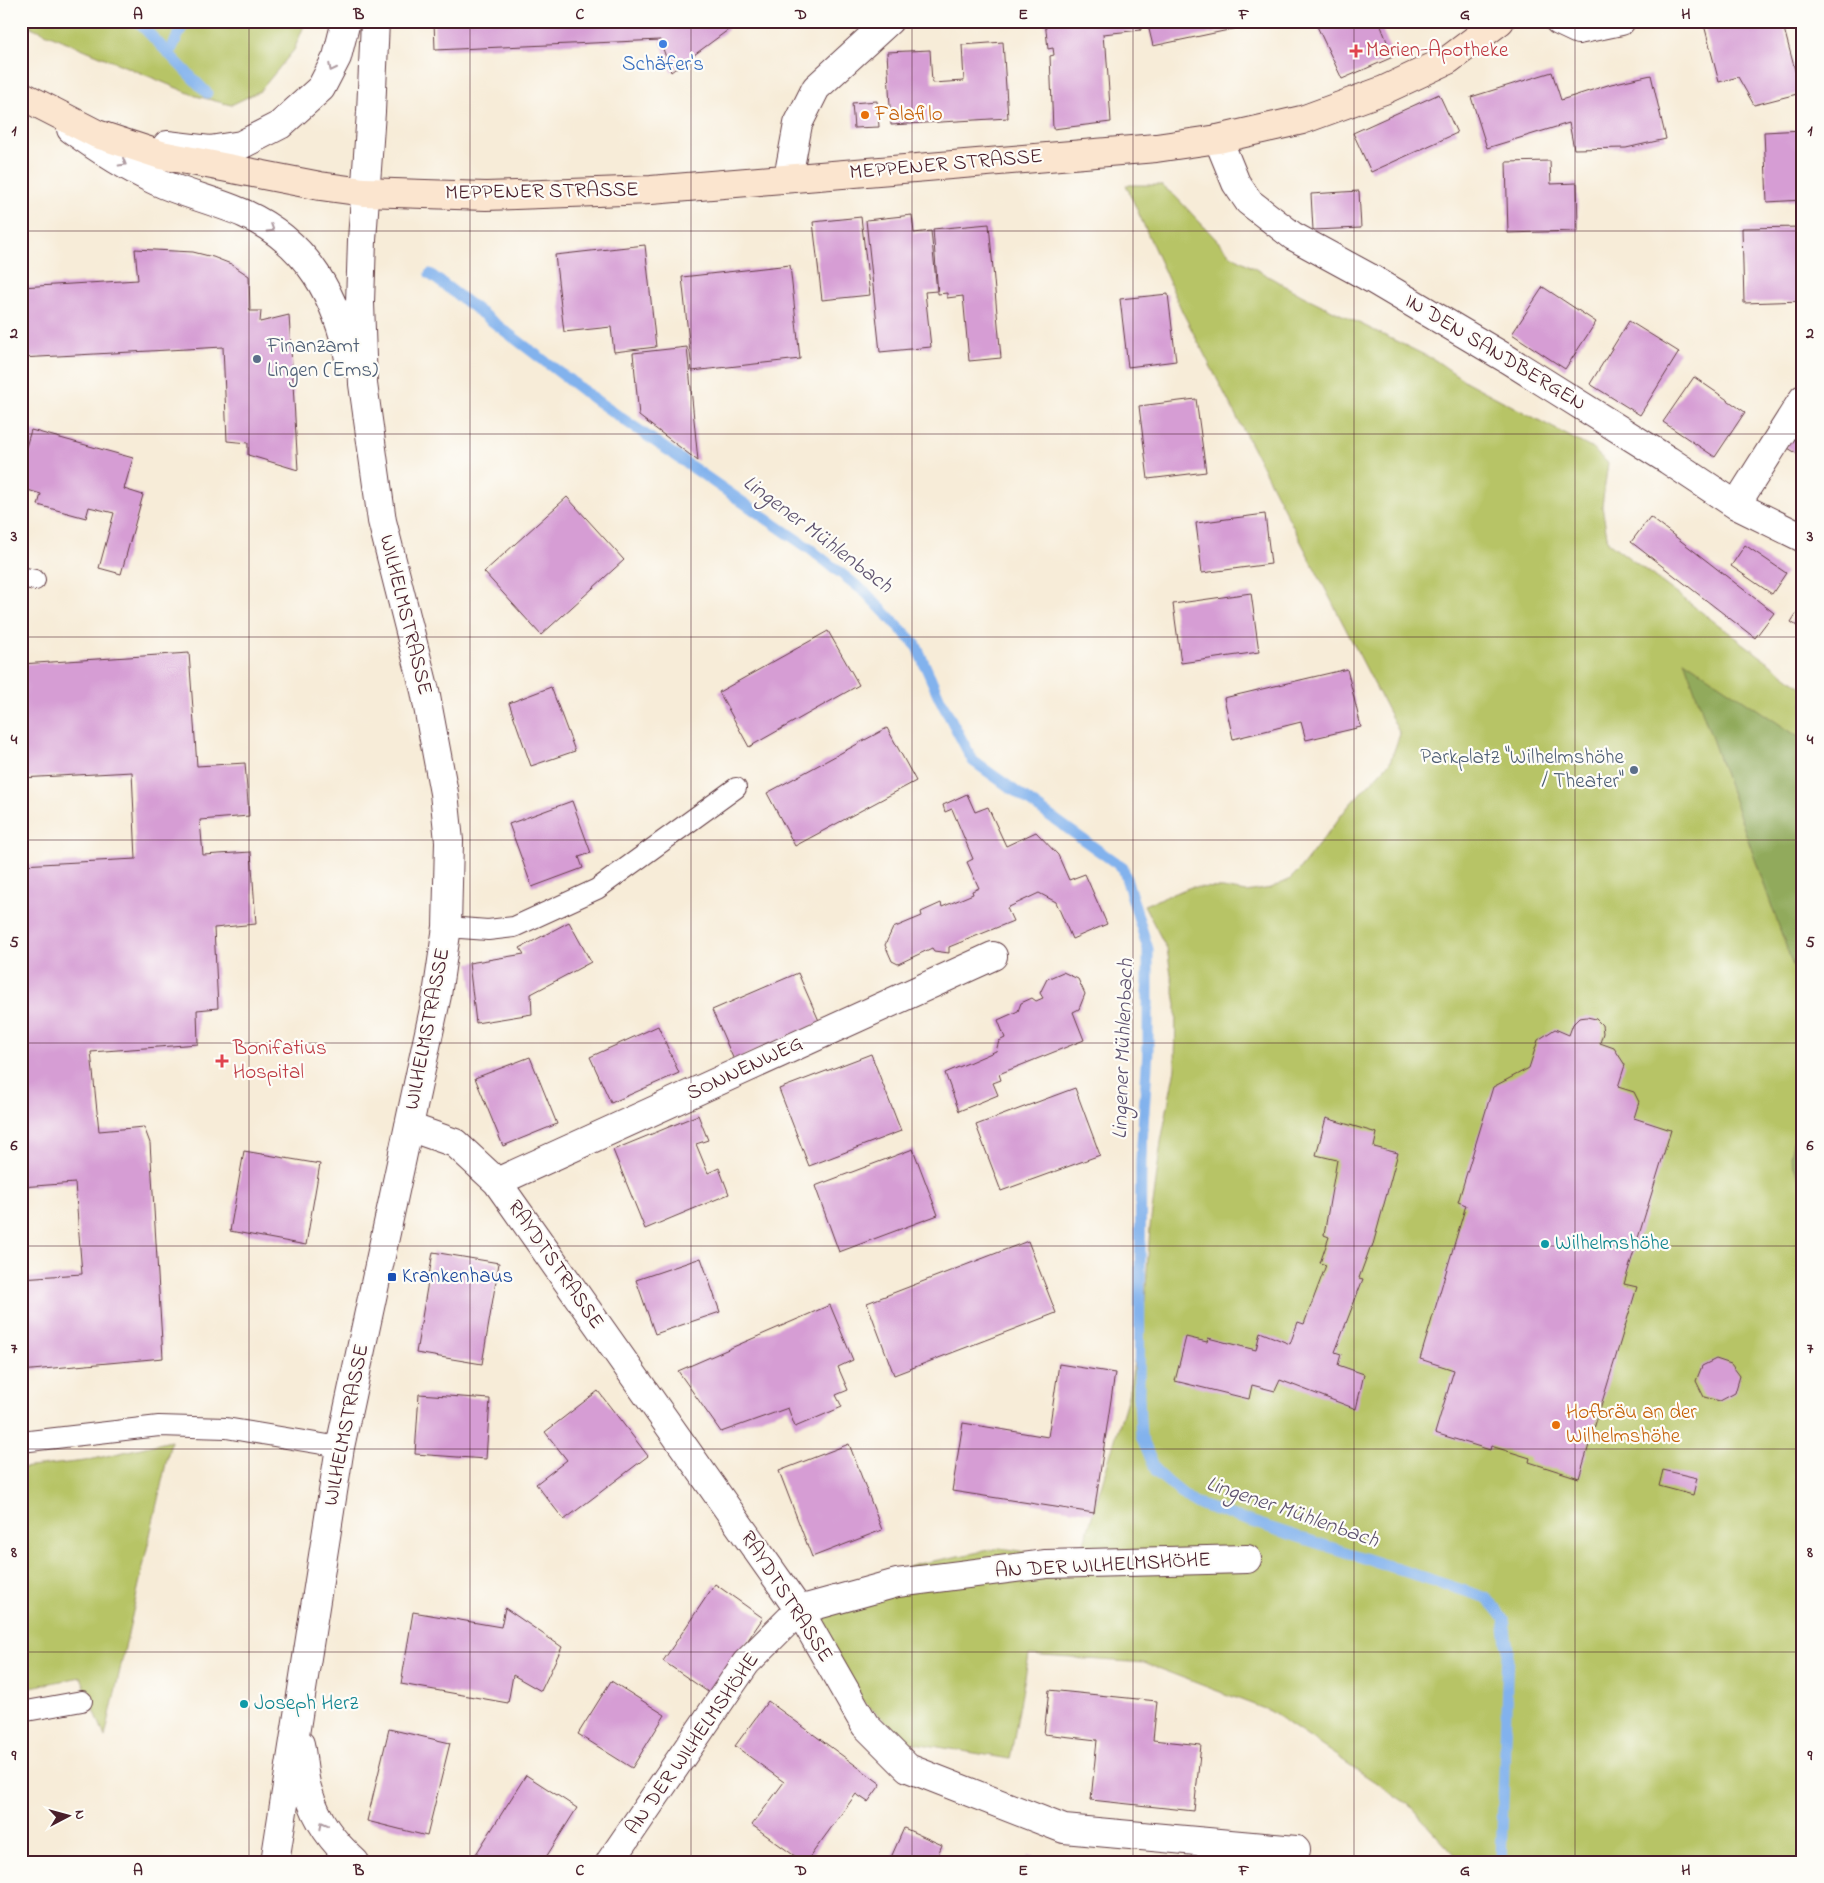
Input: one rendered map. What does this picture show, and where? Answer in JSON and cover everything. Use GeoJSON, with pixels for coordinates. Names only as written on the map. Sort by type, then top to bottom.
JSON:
{"type":"FeatureCollection","features":[{"type":"Feature","properties":{"kind":"main road","name":"MEPPENER STRASSE"},"geometry":{"type":"LineString","coordinates":[[30,101],[98,134],[161,155],[320,186],[364,192],[496,196],[651,190],[1156,148],[1218,140],[1302,120],[1384,90],[1448,60],[1500,21]]}},
{"type":"Feature","properties":{"kind":"street"},"geometry":{"type":"LineString","coordinates":[[98,134],[156,144],[210,150],[241,145],[280,125],[321,88],[337,56],[346,21]]}},
{"type":"Feature","properties":{"kind":"street","name":"WILHELMSTRASSE"},"geometry":{"type":"LineString","coordinates":[[275,1862],[340,1447],[441,974],[447,926],[449,841],[444,793],[425,691],[382,521],[363,384],[360,303],[364,192],[371,112],[375,21]]}},
{"type":"Feature","properties":{"kind":"street"},"geometry":{"type":"LineString","coordinates":[[788,178],[798,124],[816,88],[889,21]]}},
{"type":"Feature","properties":{"kind":"street"},"geometry":{"type":"LineString","coordinates":[[1559,21],[1578,30],[1621,21]]}},
{"type":"Feature","properties":{"kind":"street"},"geometry":{"type":"LineString","coordinates":[[30,101],[122,163],[156,181],[244,214],[275,230],[300,253],[328,293],[344,332],[374,469]]}},
{"type":"Feature","properties":{"kind":"street","name":"IN DEN SANDBERGEN"},"geometry":{"type":"LineString","coordinates":[[1218,140],[1236,184],[1249,202],[1293,236],[1372,279],[1499,354],[1736,505],[1803,538]]}},
{"type":"Feature","properties":{"kind":"street"},"geometry":{"type":"LineString","coordinates":[[1736,505],[1803,399]]}},
{"type":"Feature","properties":{"kind":"street","name":"SONNENWEG"},"geometry":{"type":"LineString","coordinates":[[497,1182],[993,956]]}},
{"type":"Feature","properties":{"kind":"street","name":"RAYDTSTRASSE"},"geometry":{"type":"LineString","coordinates":[[409,1127],[455,1143],[497,1182],[799,1610],[865,1725],[908,1768],[1064,1829],[1296,1850]]}},
{"type":"Feature","properties":{"kind":"street","name":"AN DER WILHELMSHÖHE"},"geometry":{"type":"LineString","coordinates":[[610,1862],[746,1663],[799,1610],[897,1583],[1046,1564],[1247,1559]]}},
{"type":"Feature","properties":{"kind":"street"},"geometry":{"type":"LineString","coordinates":[[296,1719],[308,1790],[323,1826],[336,1845],[355,1862]]}},
{"type":"Feature","properties":{"kind":"lane"},"geometry":{"type":"LineString","coordinates":[[447,926],[488,930],[514,927],[597,889],[736,788]]}},
{"type":"Feature","properties":{"kind":"lane"},"geometry":{"type":"LineString","coordinates":[[21,1442],[159,1426],[226,1428],[340,1447]]}},
{"type":"Feature","properties":{"kind":"lane"},"geometry":{"type":"LineString","coordinates":[[21,1712],[82,1701]]}},
{"type":"Feature","properties":{"kind":"green space"},"geometry":{"type":"Polygon","coordinates":[[[21,21],[306,21],[294,50],[260,91],[231,105],[196,96],[21,23],[21,21]]]}},
{"type":"Feature","properties":{"kind":"green space"},"geometry":{"type":"Polygon","coordinates":[[[1126,185],[1161,185],[1175,196],[1231,255],[1303,296],[1435,360],[1467,382],[1591,448],[1608,463],[1602,506],[1608,542],[1803,688],[1803,1862],[1462,1862],[1409,1805],[1270,1711],[1144,1663],[1029,1655],[1010,1759],[909,1742],[856,1695],[817,1639],[827,1610],[841,1592],[918,1564],[1000,1548],[1079,1560],[1128,1396],[1145,1301],[1150,1227],[1161,1142],[1175,1068],[1176,1005],[1167,949],[1144,905],[1191,887],[1223,888],[1246,892],[1271,888],[1289,880],[1300,869],[1350,804],[1390,762],[1400,734],[1182,311],[1126,185]]]}},
{"type":"Feature","properties":{"kind":"green space"},"geometry":{"type":"Polygon","coordinates":[[[1684,660],[1803,740],[1803,994],[1684,660]]]}},
{"type":"Feature","properties":{"kind":"green space"},"geometry":{"type":"Polygon","coordinates":[[[1803,1099],[1803,1190],[1790,1156],[1803,1099]]]}},
{"type":"Feature","properties":{"kind":"green space"},"geometry":{"type":"Polygon","coordinates":[[[171,1441],[105,1737],[81,1677],[21,1689],[21,1468],[85,1461],[171,1441]]]}},
{"type":"Feature","properties":{"kind":"building"},"geometry":{"type":"Polygon","coordinates":[[[434,21],[725,21],[728,30],[671,72],[660,40],[435,50],[434,21]]]}},
{"type":"Feature","properties":{"kind":"building"},"geometry":{"type":"Polygon","coordinates":[[[1045,21],[1140,21],[1141,30],[1103,34],[1104,47],[1106,47],[1111,122],[1053,129],[1050,56],[1054,55],[1053,48],[1048,49],[1045,21]]]}},
{"type":"Feature","properties":{"kind":"building"},"geometry":{"type":"Polygon","coordinates":[[[1147,21],[1256,21],[1257,24],[1153,46],[1147,21]]]}},
{"type":"Feature","properties":{"kind":"building"},"geometry":{"type":"Polygon","coordinates":[[[1379,21],[1393,57],[1342,79],[1315,22],[1379,21]]]}},
{"type":"Feature","properties":{"kind":"building"},"geometry":{"type":"Polygon","coordinates":[[[1703,21],[1782,21],[1801,93],[1754,105],[1738,77],[1719,82],[1703,21]]]}},
{"type":"Feature","properties":{"kind":"building"},"geometry":{"type":"Polygon","coordinates":[[[1003,42],[1008,118],[891,125],[887,52],[930,50],[932,83],[964,81],[962,45],[1003,42]]]}},
{"type":"Feature","properties":{"kind":"building"},"geometry":{"type":"Polygon","coordinates":[[[1552,72],[1561,100],[1611,84],[1651,75],[1666,139],[1626,148],[1574,149],[1569,123],[1487,148],[1471,97],[1552,72]]]}},
{"type":"Feature","properties":{"kind":"building"},"geometry":{"type":"Polygon","coordinates":[[[1439,94],[1457,133],[1371,172],[1353,133],[1439,94]]]}},
{"type":"Feature","properties":{"kind":"building","name":"Falafilo"},"geometry":{"type":"Polygon","coordinates":[[[877,101],[879,127],[854,128],[852,103],[877,101]]]}},
{"type":"Feature","properties":{"kind":"building"},"geometry":{"type":"Polygon","coordinates":[[[1803,130],[1803,200],[1767,202],[1764,132],[1803,130]]]}},
{"type":"Feature","properties":{"kind":"building"},"geometry":{"type":"Polygon","coordinates":[[[1550,161],[1551,184],[1577,183],[1578,231],[1508,233],[1506,162],[1550,161]]]}},
{"type":"Feature","properties":{"kind":"building"},"geometry":{"type":"Polygon","coordinates":[[[1359,191],[1361,228],[1313,230],[1311,194],[1359,191]]]}},
{"type":"Feature","properties":{"kind":"building"},"geometry":{"type":"Polygon","coordinates":[[[912,215],[914,233],[931,231],[937,291],[925,292],[931,347],[880,352],[866,220],[912,215]]]}},
{"type":"Feature","properties":{"kind":"building"},"geometry":{"type":"Polygon","coordinates":[[[861,217],[870,295],[822,300],[813,222],[861,217]]]}},
{"type":"Feature","properties":{"kind":"building"},"geometry":{"type":"Polygon","coordinates":[[[989,224],[1001,358],[969,361],[963,296],[947,298],[947,293],[938,294],[933,229],[989,224]]]}},
{"type":"Feature","properties":{"kind":"building"},"geometry":{"type":"Polygon","coordinates":[[[1803,227],[1803,301],[1744,303],[1742,228],[1803,227]]]}},
{"type":"Feature","properties":{"kind":"building"},"geometry":{"type":"Polygon","coordinates":[[[645,245],[656,347],[614,352],[611,327],[564,332],[555,255],[645,245]]]}},
{"type":"Feature","properties":{"kind":"building","name":"Finanzamt Lingen (Ems)"},"geometry":{"type":"Polygon","coordinates":[[[135,249],[193,252],[231,264],[249,276],[250,311],[261,311],[260,322],[289,315],[298,470],[248,455],[248,443],[227,441],[223,347],[21,358],[21,287],[138,280],[135,249]]]}},
{"type":"Feature","properties":{"kind":"building"},"geometry":{"type":"Polygon","coordinates":[[[790,265],[800,359],[692,371],[682,277],[790,265]]]}},
{"type":"Feature","properties":{"kind":"building"},"geometry":{"type":"Polygon","coordinates":[[[1543,287],[1596,322],[1565,369],[1512,334],[1543,287]]]}},
{"type":"Feature","properties":{"kind":"building"},"geometry":{"type":"Polygon","coordinates":[[[1168,294],[1176,361],[1128,367],[1120,299],[1168,294]]]}},
{"type":"Feature","properties":{"kind":"building"},"geometry":{"type":"Polygon","coordinates":[[[1629,321],[1679,352],[1640,415],[1590,384],[1629,321]]]}},
{"type":"Feature","properties":{"kind":"building"},"geometry":{"type":"Polygon","coordinates":[[[687,347],[698,461],[639,416],[633,353],[687,347]]]}},
{"type":"Feature","properties":{"kind":"building"},"geometry":{"type":"Polygon","coordinates":[[[1694,377],[1745,412],[1715,457],[1663,422],[1694,377]]]}},
{"type":"Feature","properties":{"kind":"building"},"geometry":{"type":"Polygon","coordinates":[[[1196,399],[1206,472],[1148,479],[1139,406],[1196,399]]]}},
{"type":"Feature","properties":{"kind":"building"},"geometry":{"type":"Polygon","coordinates":[[[1803,420],[1803,457],[1786,447],[1803,420]]]}},
{"type":"Feature","properties":{"kind":"building"},"geometry":{"type":"Polygon","coordinates":[[[31,430],[133,458],[124,489],[143,495],[121,574],[99,568],[114,513],[89,507],[86,518],[38,505],[41,494],[21,488],[21,446],[26,447],[31,430]]]}},
{"type":"Feature","properties":{"kind":"building"},"geometry":{"type":"Polygon","coordinates":[[[567,497],[624,560],[541,635],[484,572],[567,497]]]}},
{"type":"Feature","properties":{"kind":"building"},"geometry":{"type":"Polygon","coordinates":[[[1265,514],[1271,564],[1202,573],[1196,523],[1265,514]]]}},
{"type":"Feature","properties":{"kind":"building"},"geometry":{"type":"Polygon","coordinates":[[[1650,517],[1774,613],[1755,638],[1631,542],[1650,517]]]}},
{"type":"Feature","properties":{"kind":"building"},"geometry":{"type":"Polygon","coordinates":[[[1745,545],[1786,573],[1772,594],[1731,566],[1745,545]]]}},
{"type":"Feature","properties":{"kind":"building"},"geometry":{"type":"Polygon","coordinates":[[[1251,593],[1259,652],[1181,663],[1173,604],[1251,593]]]}},
{"type":"Feature","properties":{"kind":"building"},"geometry":{"type":"Polygon","coordinates":[[[1803,603],[1803,630],[1791,622],[1803,603]]]}},
{"type":"Feature","properties":{"kind":"building"},"geometry":{"type":"Polygon","coordinates":[[[828,631],[859,685],[749,747],[719,692],[828,631]]]}},
{"type":"Feature","properties":{"kind":"building"},"geometry":{"type":"Polygon","coordinates":[[[189,653],[197,766],[245,763],[249,816],[200,820],[203,855],[251,852],[256,924],[214,928],[218,1008],[197,1010],[198,1044],[91,1052],[99,1131],[144,1127],[150,1143],[163,1358],[21,1371],[21,1278],[82,1274],[75,1183],[21,1187],[21,865],[136,859],[132,772],[21,778],[21,664],[189,653]]]}},
{"type":"Feature","properties":{"kind":"building"},"geometry":{"type":"Polygon","coordinates":[[[1347,669],[1361,727],[1306,740],[1301,722],[1233,739],[1224,698],[1347,669]]]}},
{"type":"Feature","properties":{"kind":"building"},"geometry":{"type":"Polygon","coordinates":[[[551,687],[575,751],[531,766],[509,703],[551,687]]]}},
{"type":"Feature","properties":{"kind":"building"},"geometry":{"type":"Polygon","coordinates":[[[887,728],[916,781],[795,846],[767,793],[887,728]]]}},
{"type":"Feature","properties":{"kind":"building"},"geometry":{"type":"Polygon","coordinates":[[[967,794],[975,812],[988,807],[1006,846],[1036,832],[1058,855],[1069,880],[1085,874],[1107,924],[1072,939],[1056,902],[1039,893],[1007,908],[1013,921],[949,947],[949,953],[934,951],[932,948],[898,964],[892,961],[885,945],[893,928],[922,916],[921,912],[941,903],[942,907],[973,894],[972,891],[979,888],[967,862],[973,859],[952,809],[945,812],[943,805],[967,794]]]}},
{"type":"Feature","properties":{"kind":"building"},"geometry":{"type":"Polygon","coordinates":[[[572,801],[591,853],[579,857],[583,868],[532,887],[509,824],[572,801]]]}},
{"type":"Feature","properties":{"kind":"building"},"geometry":{"type":"Polygon","coordinates":[[[569,922],[591,962],[531,994],[532,1014],[476,1023],[469,963],[524,954],[520,948],[569,922]]]}},
{"type":"Feature","properties":{"kind":"building"},"geometry":{"type":"Polygon","coordinates":[[[1063,972],[1078,979],[1085,994],[1079,1009],[1073,1012],[1084,1040],[999,1074],[1001,1080],[993,1083],[998,1095],[959,1111],[945,1073],[996,1051],[999,1041],[1005,1038],[998,1020],[1018,1011],[1021,1003],[1032,998],[1036,1001],[1043,998],[1040,993],[1047,979],[1063,972]]]}},
{"type":"Feature","properties":{"kind":"building"},"geometry":{"type":"Polygon","coordinates":[[[798,973],[820,1023],[734,1060],[712,1010],[798,973]]]}},
{"type":"Feature","properties":{"kind":"building","name":"Wilhelmshöhe"},"geometry":{"type":"Polygon","coordinates":[[[1579,1018],[1596,1019],[1602,1025],[1603,1033],[1600,1043],[1614,1048],[1625,1065],[1618,1087],[1634,1092],[1639,1102],[1634,1118],[1671,1130],[1624,1284],[1637,1287],[1579,1478],[1529,1462],[1530,1458],[1491,1446],[1490,1450],[1435,1433],[1454,1370],[1420,1359],[1466,1205],[1458,1202],[1493,1087],[1529,1068],[1538,1040],[1555,1029],[1569,1035],[1573,1024],[1579,1018]]]}},
{"type":"Feature","properties":{"kind":"building"},"geometry":{"type":"Polygon","coordinates":[[[658,1026],[679,1073],[611,1103],[590,1057],[658,1026]]]}},
{"type":"Feature","properties":{"kind":"building"},"geometry":{"type":"Polygon","coordinates":[[[871,1054],[901,1131],[809,1166],[779,1089],[871,1054]]]}},
{"type":"Feature","properties":{"kind":"building"},"geometry":{"type":"Polygon","coordinates":[[[530,1057],[557,1124],[503,1146],[475,1078],[530,1057]]]}},
{"type":"Feature","properties":{"kind":"building"},"geometry":{"type":"Polygon","coordinates":[[[1075,1088],[1100,1155],[1001,1191],[976,1125],[1075,1088]]]}},
{"type":"Feature","properties":{"kind":"building"},"geometry":{"type":"Polygon","coordinates":[[[698,1115],[708,1140],[696,1144],[708,1173],[719,1168],[729,1194],[645,1229],[613,1150],[698,1115]]]}},
{"type":"Feature","properties":{"kind":"building"},"geometry":{"type":"Polygon","coordinates":[[[1326,1118],[1377,1133],[1374,1147],[1398,1153],[1372,1248],[1370,1248],[1359,1278],[1363,1279],[1335,1352],[1341,1354],[1338,1365],[1364,1374],[1356,1409],[1280,1380],[1275,1391],[1252,1385],[1249,1399],[1175,1381],[1186,1337],[1207,1342],[1208,1338],[1256,1350],[1260,1332],[1290,1344],[1298,1322],[1304,1324],[1326,1265],[1320,1263],[1329,1237],[1324,1235],[1337,1160],[1316,1155],[1326,1118]]]}},
{"type":"Feature","properties":{"kind":"building"},"geometry":{"type":"Polygon","coordinates":[[[913,1149],[938,1215],[839,1252],[815,1186],[913,1149]]]}},
{"type":"Feature","properties":{"kind":"building"},"geometry":{"type":"Polygon","coordinates":[[[244,1151],[320,1164],[306,1245],[230,1231],[244,1151]]]}},
{"type":"Feature","properties":{"kind":"building"},"geometry":{"type":"Polygon","coordinates":[[[1028,1241],[1056,1313],[894,1375],[867,1303],[1028,1241]]]}},
{"type":"Feature","properties":{"kind":"building"},"geometry":{"type":"Polygon","coordinates":[[[433,1252],[499,1263],[482,1364],[416,1353],[433,1252]]]}},
{"type":"Feature","properties":{"kind":"building"},"geometry":{"type":"Polygon","coordinates":[[[701,1258],[720,1312],[655,1334],[636,1280],[701,1258]]]}},
{"type":"Feature","properties":{"kind":"building"},"geometry":{"type":"Polygon","coordinates":[[[830,1305],[853,1360],[838,1367],[848,1390],[836,1395],[842,1407],[795,1427],[788,1408],[721,1432],[678,1371],[830,1305]]]}},
{"type":"Feature","properties":{"kind":"building"},"geometry":{"type":"Polygon","coordinates":[[[1716,1359],[1731,1364],[1740,1376],[1735,1393],[1720,1401],[1704,1397],[1696,1381],[1702,1366],[1716,1359]]]}},
{"type":"Feature","properties":{"kind":"building"},"geometry":{"type":"Polygon","coordinates":[[[1059,1364],[1115,1373],[1094,1513],[952,1491],[963,1423],[1048,1437],[1059,1364]]]}},
{"type":"Feature","properties":{"kind":"building"},"geometry":{"type":"Polygon","coordinates":[[[598,1391],[648,1456],[564,1520],[536,1484],[567,1460],[545,1432],[598,1391]]]}},
{"type":"Feature","properties":{"kind":"building"},"geometry":{"type":"Polygon","coordinates":[[[419,1394],[490,1399],[486,1459],[415,1454],[419,1394]]]}},
{"type":"Feature","properties":{"kind":"building"},"geometry":{"type":"Polygon","coordinates":[[[849,1444],[882,1530],[812,1557],[779,1471],[849,1444]]]}},
{"type":"Feature","properties":{"kind":"building"},"geometry":{"type":"Polygon","coordinates":[[[1663,1470],[1697,1478],[1693,1495],[1659,1486],[1663,1470]]]}},
{"type":"Feature","properties":{"kind":"building"},"geometry":{"type":"Polygon","coordinates":[[[715,1584],[763,1618],[711,1694],[663,1661],[715,1584]]]}},
{"type":"Feature","properties":{"kind":"building"},"geometry":{"type":"Polygon","coordinates":[[[505,1608],[562,1647],[541,1691],[513,1675],[508,1703],[401,1684],[413,1612],[501,1627],[505,1608]]]}},
{"type":"Feature","properties":{"kind":"building"},"geometry":{"type":"Polygon","coordinates":[[[611,1681],[665,1715],[632,1768],[578,1734],[611,1681]]]}},
{"type":"Feature","properties":{"kind":"building"},"geometry":{"type":"Polygon","coordinates":[[[1049,1690],[1157,1701],[1153,1740],[1201,1745],[1194,1811],[1091,1800],[1097,1740],[1044,1734],[1049,1690]]]}},
{"type":"Feature","properties":{"kind":"building"},"geometry":{"type":"Polygon","coordinates":[[[768,1701],[881,1784],[868,1802],[856,1794],[806,1862],[803,1862],[752,1825],[784,1782],[735,1746],[768,1701]]]}},
{"type":"Feature","properties":{"kind":"building"},"geometry":{"type":"Polygon","coordinates":[[[389,1729],[450,1743],[427,1836],[367,1821],[389,1729]]]}},
{"type":"Feature","properties":{"kind":"building"},"geometry":{"type":"Polygon","coordinates":[[[526,1775],[577,1808],[543,1862],[471,1862],[526,1775]]]}},
{"type":"Feature","properties":{"kind":"building"},"geometry":{"type":"Polygon","coordinates":[[[904,1828],[942,1845],[935,1862],[889,1862],[904,1828]]]}},
{"type":"Feature","properties":{"kind":"building"},"geometry":{"type":"Polygon","coordinates":[[[1028,1856],[1063,1861],[1027,1862],[1028,1856]]]}},
{"type":"Feature","properties":{"kind":"waterway","name":"Lingener Mühlenbach"},"geometry":{"type":"LineString","coordinates":[[137,21],[207,93]]}},
{"type":"Feature","properties":{"kind":"waterway"},"geometry":{"type":"LineString","coordinates":[[169,54],[185,21]]}},
{"type":"Feature","properties":{"kind":"waterway","name":"Lingener Mühlenbach"},"geometry":{"type":"LineString","coordinates":[[430,274],[597,401],[810,549],[866,593],[916,645],[939,697],[973,761],[1123,868],[1148,949],[1148,1050],[1141,1160],[1139,1398],[1141,1436],[1157,1473],[1194,1503],[1487,1598],[1504,1619],[1508,1651],[1501,1862]]}},
{"type":"Feature","properties":{"kind":"place","name":"Schäfer's"},"geometry":{"type":"Point","coordinates":[663,44]}},
{"type":"Feature","properties":{"kind":"place","name":"Marien-Apotheke"},"geometry":{"type":"Point","coordinates":[1356,51]}},
{"type":"Feature","properties":{"kind":"place","name":"Falafilo"},"geometry":{"type":"Point","coordinates":[865,115]}},
{"type":"Feature","properties":{"kind":"place","name":"Finanzamt Lingen (Ems)"},"geometry":{"type":"Point","coordinates":[257,359]}},
{"type":"Feature","properties":{"kind":"place","name":"Parkplatz \"Wilhelmshöhe / Theater\""},"geometry":{"type":"Point","coordinates":[1634,770]}},
{"type":"Feature","properties":{"kind":"place","name":"Bonifatius Hospital"},"geometry":{"type":"Point","coordinates":[222,1061]}},
{"type":"Feature","properties":{"kind":"place","name":"Wilhelmshöhe"},"geometry":{"type":"Point","coordinates":[1545,1244]}},
{"type":"Feature","properties":{"kind":"place","name":"Krankenhaus"},"geometry":{"type":"Point","coordinates":[392,1277]}},
{"type":"Feature","properties":{"kind":"place","name":"Hofbräu an der Wilhelmshöhe"},"geometry":{"type":"Point","coordinates":[1556,1425]}},
{"type":"Feature","properties":{"kind":"place","name":"Joseph Herz"},"geometry":{"type":"Point","coordinates":[244,1704]}}]}
